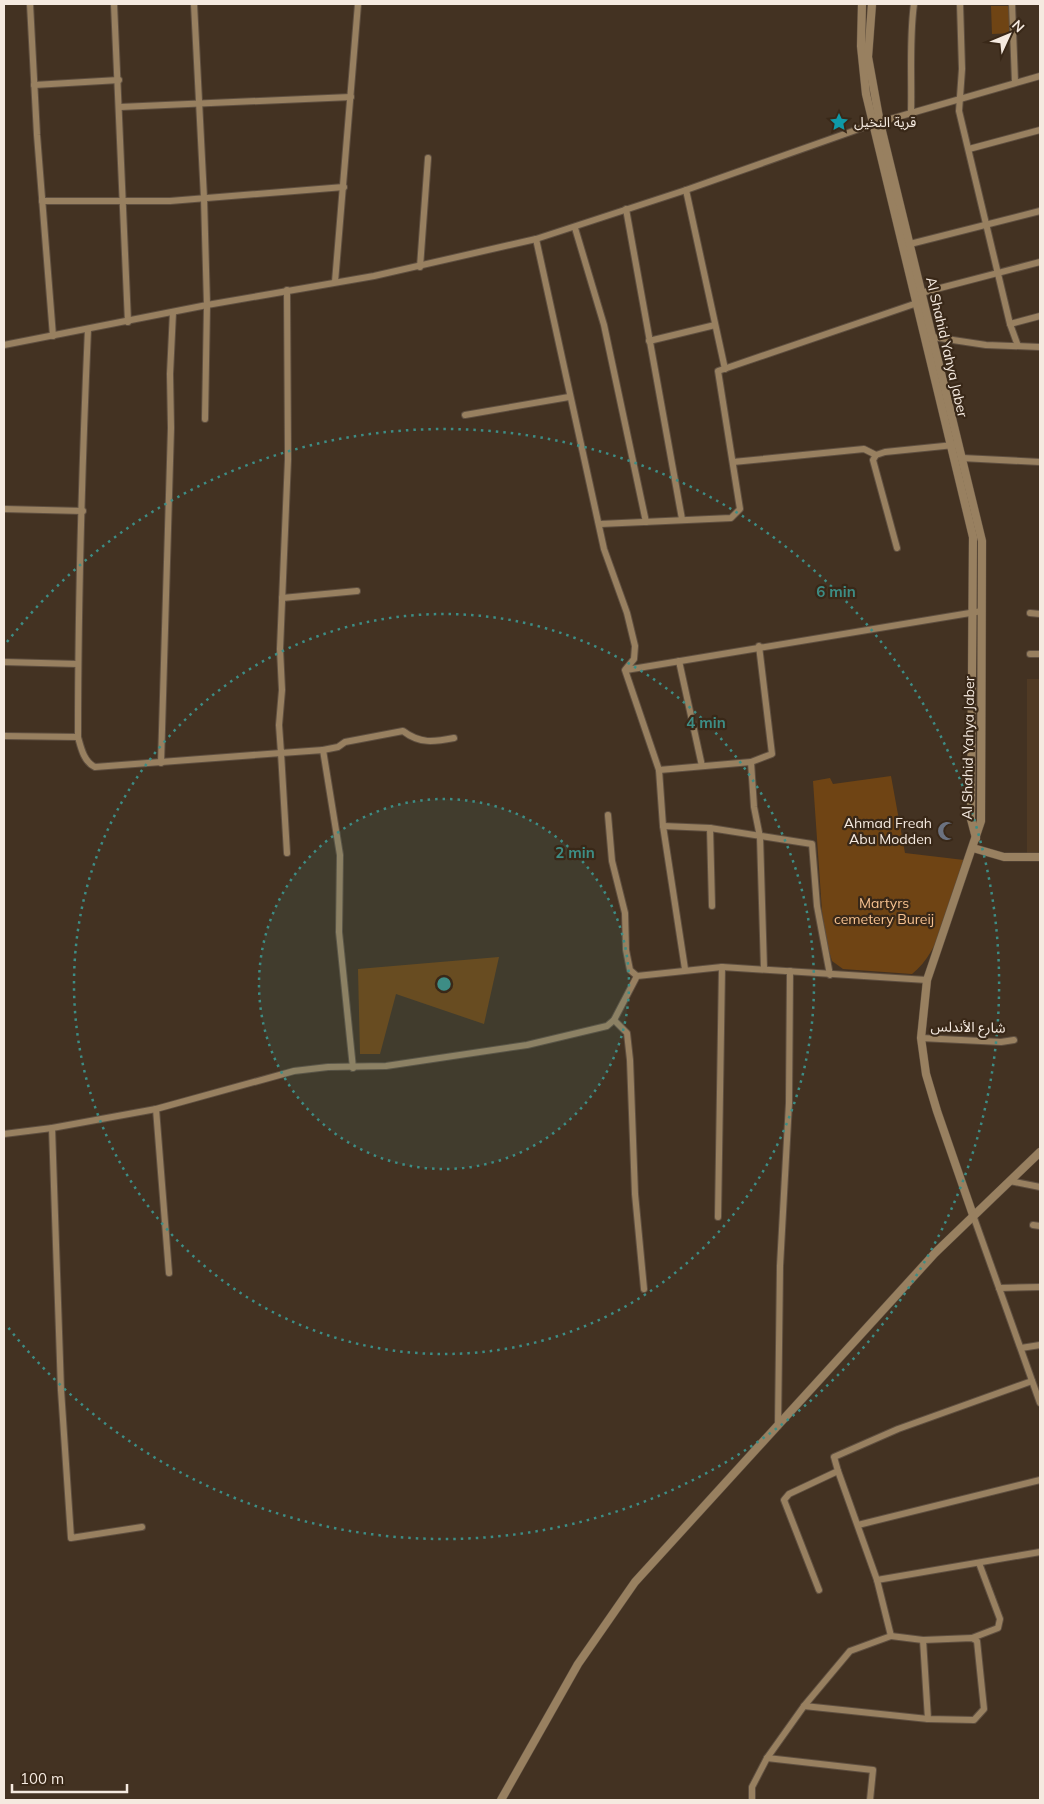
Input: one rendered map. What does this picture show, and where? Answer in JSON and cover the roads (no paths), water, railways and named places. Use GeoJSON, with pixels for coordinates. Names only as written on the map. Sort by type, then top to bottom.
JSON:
{"type":"FeatureCollection","features":[{"type":"Feature","properties":{"kind":"street"},"geometry":{"type":"LineString","coordinates":[[30,4],[42,201],[54,336]]}},
{"type":"Feature","properties":{"kind":"street"},"geometry":{"type":"LineString","coordinates":[[114,4],[119,80],[128,322]]}},
{"type":"Feature","properties":{"kind":"street"},"geometry":{"type":"LineString","coordinates":[[194,4],[204,198],[207,305],[205,419]]}},
{"type":"Feature","properties":{"kind":"street"},"geometry":{"type":"LineString","coordinates":[[335,282],[358,4]]}},
{"type":"Feature","properties":{"kind":"street","name":"Al Shahid Yahya Jaber"},"geometry":{"type":"LineString","coordinates":[[862,4],[863,71],[954,445],[962,458],[982,541],[981,821],[976,838]]}},
{"type":"Feature","properties":{"kind":"street","name":"Al Shahid Yahya Jaber"},"geometry":{"type":"LineString","coordinates":[[872,4],[868,57],[876,123],[910,244],[920,299],[933,337],[973,537],[971,819],[976,838]]}},
{"type":"Feature","properties":{"kind":"street"},"geometry":{"type":"LineString","coordinates":[[911,113],[912,69],[910,34],[914,4]]}},
{"type":"Feature","properties":{"kind":"street"},"geometry":{"type":"LineString","coordinates":[[960,4],[962,69],[959,111],[1010,324],[1018,346]]}},
{"type":"Feature","properties":{"kind":"street"},"geometry":{"type":"LineString","coordinates":[[1012,4],[1015,82]]}},
{"type":"Feature","properties":{"kind":"street"},"geometry":{"type":"LineString","coordinates":[[4,345],[287,290],[420,267],[536,239],[575,228],[876,123],[1015,82],[1040,77]]}},
{"type":"Feature","properties":{"kind":"street"},"geometry":{"type":"LineString","coordinates":[[34,85],[119,80]]}},
{"type":"Feature","properties":{"kind":"street"},"geometry":{"type":"LineString","coordinates":[[120,107],[351,97]]}},
{"type":"Feature","properties":{"kind":"street"},"geometry":{"type":"LineString","coordinates":[[969,149],[1040,130]]}},
{"type":"Feature","properties":{"kind":"street"},"geometry":{"type":"LineString","coordinates":[[420,267],[428,158]]}},
{"type":"Feature","properties":{"kind":"street"},"geometry":{"type":"LineString","coordinates":[[42,201],[170,201],[344,188]]}},
{"type":"Feature","properties":{"kind":"street"},"geometry":{"type":"LineString","coordinates":[[686,190],[725,369]]}},
{"type":"Feature","properties":{"kind":"street"},"geometry":{"type":"LineString","coordinates":[[626,209],[648,341],[682,519]]}},
{"type":"Feature","properties":{"kind":"street"},"geometry":{"type":"LineString","coordinates":[[910,244],[1040,211]]}},
{"type":"Feature","properties":{"kind":"street"},"geometry":{"type":"LineString","coordinates":[[575,228],[604,325],[646,522]]}},
{"type":"Feature","properties":{"kind":"street"},"geometry":{"type":"LineString","coordinates":[[536,239],[569,397],[600,524],[604,549],[627,613],[635,646],[634,659],[625,670]]}},
{"type":"Feature","properties":{"kind":"street"},"geometry":{"type":"LineString","coordinates":[[600,524],[731,518],[740,509],[718,371],[999,272],[1040,262]]}},
{"type":"Feature","properties":{"kind":"street"},"geometry":{"type":"LineString","coordinates":[[287,290],[288,459],[280,649],[282,690],[279,725],[287,853]]}},
{"type":"Feature","properties":{"kind":"street"},"geometry":{"type":"LineString","coordinates":[[160,763],[173,312]]}},
{"type":"Feature","properties":{"kind":"street"},"geometry":{"type":"LineString","coordinates":[[1010,324],[1040,316]]}},
{"type":"Feature","properties":{"kind":"street"},"geometry":{"type":"LineString","coordinates":[[648,341],[715,326]]}},
{"type":"Feature","properties":{"kind":"street"},"geometry":{"type":"LineString","coordinates":[[88,329],[83,511],[78,578],[78,737],[89,764],[95,767],[323,750],[338,747],[345,742],[403,731],[414,740],[434,742],[454,738]]}},
{"type":"Feature","properties":{"kind":"street"},"geometry":{"type":"LineString","coordinates":[[933,337],[986,345],[1040,347]]}},
{"type":"Feature","properties":{"kind":"street"},"geometry":{"type":"LineString","coordinates":[[465,415],[569,397]]}},
{"type":"Feature","properties":{"kind":"street"},"geometry":{"type":"LineString","coordinates":[[897,548],[873,460],[876,455],[885,452],[954,445]]}},
{"type":"Feature","properties":{"kind":"street"},"geometry":{"type":"LineString","coordinates":[[734,462],[864,449],[876,455]]}},
{"type":"Feature","properties":{"kind":"street"},"geometry":{"type":"LineString","coordinates":[[962,458],[1040,462]]}},
{"type":"Feature","properties":{"kind":"street"},"geometry":{"type":"LineString","coordinates":[[4,508],[83,511]]}},
{"type":"Feature","properties":{"kind":"street"},"geometry":{"type":"LineString","coordinates":[[282,598],[358,591]]}},
{"type":"Feature","properties":{"kind":"street"},"geometry":{"type":"LineString","coordinates":[[625,670],[759,646],[982,611]]}},
{"type":"Feature","properties":{"kind":"street"},"geometry":{"type":"LineString","coordinates":[[1030,613],[1040,614]]}},
{"type":"Feature","properties":{"kind":"street"},"geometry":{"type":"LineString","coordinates":[[659,770],[751,762],[772,754],[759,646]]}},
{"type":"Feature","properties":{"kind":"street"},"geometry":{"type":"LineString","coordinates":[[1030,654],[1040,654]]}},
{"type":"Feature","properties":{"kind":"street"},"geometry":{"type":"LineString","coordinates":[[679,661],[702,766]]}},
{"type":"Feature","properties":{"kind":"street"},"geometry":{"type":"LineString","coordinates":[[4,662],[78,664]]}},
{"type":"Feature","properties":{"kind":"street"},"geometry":{"type":"LineString","coordinates":[[625,670],[659,770],[663,826],[685,969]]}},
{"type":"Feature","properties":{"kind":"street"},"geometry":{"type":"LineString","coordinates":[[4,736],[78,737]]}},
{"type":"Feature","properties":{"kind":"street"},"geometry":{"type":"LineString","coordinates":[[323,750],[340,856],[339,932],[353,1068]]}},
{"type":"Feature","properties":{"kind":"street"},"geometry":{"type":"LineString","coordinates":[[751,762],[754,807],[760,836],[764,969]]}},
{"type":"Feature","properties":{"kind":"street"},"geometry":{"type":"LineString","coordinates":[[608,815],[612,861],[624,913],[626,950],[630,970],[637,976],[685,969],[722,967],[927,980]]}},
{"type":"Feature","properties":{"kind":"street"},"geometry":{"type":"LineString","coordinates":[[663,826],[710,828],[812,844],[817,906],[830,975]]}},
{"type":"Feature","properties":{"kind":"street"},"geometry":{"type":"LineString","coordinates":[[710,828],[712,906]]}},
{"type":"Feature","properties":{"kind":"street"},"geometry":{"type":"LineString","coordinates":[[976,838],[927,980],[921,1038],[926,1074],[936,1111],[1040,1403]]}},
{"type":"Feature","properties":{"kind":"street"},"geometry":{"type":"LineString","coordinates":[[973,848],[1004,857],[1040,857]]}},
{"type":"Feature","properties":{"kind":"street"},"geometry":{"type":"LineString","coordinates":[[718,1217],[722,967]]}},
{"type":"Feature","properties":{"kind":"street"},"geometry":{"type":"LineString","coordinates":[[778,1428],[780,1266],[789,1103],[790,972]]}},
{"type":"Feature","properties":{"kind":"street"},"geometry":{"type":"LineString","coordinates":[[4,1134],[52,1128],[156,1109],[294,1071],[328,1067],[386,1066],[519,1046],[607,1026],[614,1020],[637,976]]}},
{"type":"Feature","properties":{"kind":"street"},"geometry":{"type":"LineString","coordinates":[[614,1020],[627,1032],[630,1060],[635,1194],[644,1289]]}},
{"type":"Feature","properties":{"kind":"street","name":"شارع الأندلس"},"geometry":{"type":"LineString","coordinates":[[921,1038],[1000,1042],[1014,1040]]}},
{"type":"Feature","properties":{"kind":"street"},"geometry":{"type":"LineString","coordinates":[[156,1109],[169,1272]]}},
{"type":"Feature","properties":{"kind":"street"},"geometry":{"type":"LineString","coordinates":[[52,1128],[61,1390],[71,1538],[142,1527]]}},
{"type":"Feature","properties":{"kind":"street"},"geometry":{"type":"LineString","coordinates":[[501,1800],[578,1664],[635,1582],[720,1487],[778,1428],[935,1253],[1040,1152]]}},
{"type":"Feature","properties":{"kind":"street"},"geometry":{"type":"LineString","coordinates":[[1010,1181],[1040,1187]]}},
{"type":"Feature","properties":{"kind":"street"},"geometry":{"type":"LineString","coordinates":[[1033,1225],[1040,1226]]}},
{"type":"Feature","properties":{"kind":"street"},"geometry":{"type":"LineString","coordinates":[[999,1288],[1040,1287]]}},
{"type":"Feature","properties":{"kind":"street"},"geometry":{"type":"LineString","coordinates":[[1021,1348],[1040,1346]]}},
{"type":"Feature","properties":{"kind":"street"},"geometry":{"type":"LineString","coordinates":[[891,1636],[877,1580],[834,1457],[898,1429],[1032,1381]]}},
{"type":"Feature","properties":{"kind":"street"},"geometry":{"type":"LineString","coordinates":[[819,1590],[784,1500],[789,1494],[838,1471]]}},
{"type":"Feature","properties":{"kind":"street"},"geometry":{"type":"LineString","coordinates":[[858,1525],[1040,1480]]}},
{"type":"Feature","properties":{"kind":"street"},"geometry":{"type":"LineString","coordinates":[[877,1580],[1040,1552]]}},
{"type":"Feature","properties":{"kind":"street"},"geometry":{"type":"LineString","coordinates":[[752,1800],[752,1787],[767,1758],[804,1706],[850,1651],[874,1644],[891,1636],[922,1640],[972,1638],[998,1628],[1000,1619],[979,1563]]}},
{"type":"Feature","properties":{"kind":"street"},"geometry":{"type":"LineString","coordinates":[[804,1706],[928,1719],[974,1720],[984,1709],[979,1646],[977,1640],[972,1638]]}},
{"type":"Feature","properties":{"kind":"street"},"geometry":{"type":"LineString","coordinates":[[922,1640],[928,1719]]}},
{"type":"Feature","properties":{"kind":"street"},"geometry":{"type":"LineString","coordinates":[[767,1758],[873,1770],[870,1800]]}},
{"type":"Feature","properties":{"kind":"place","name":"قرية النخيل"},"geometry":{"type":"Point","coordinates":[839,122]}},
{"type":"Feature","properties":{"kind":"place","name":"Ahmad Freah Abu Modden"},"geometry":{"type":"Point","coordinates":[947,831]}},
{"type":"Feature","properties":{"kind":"park label","name":"Martyrs cemetery Bureij"},"geometry":{"type":"Point","coordinates":[884,912]}}]}
